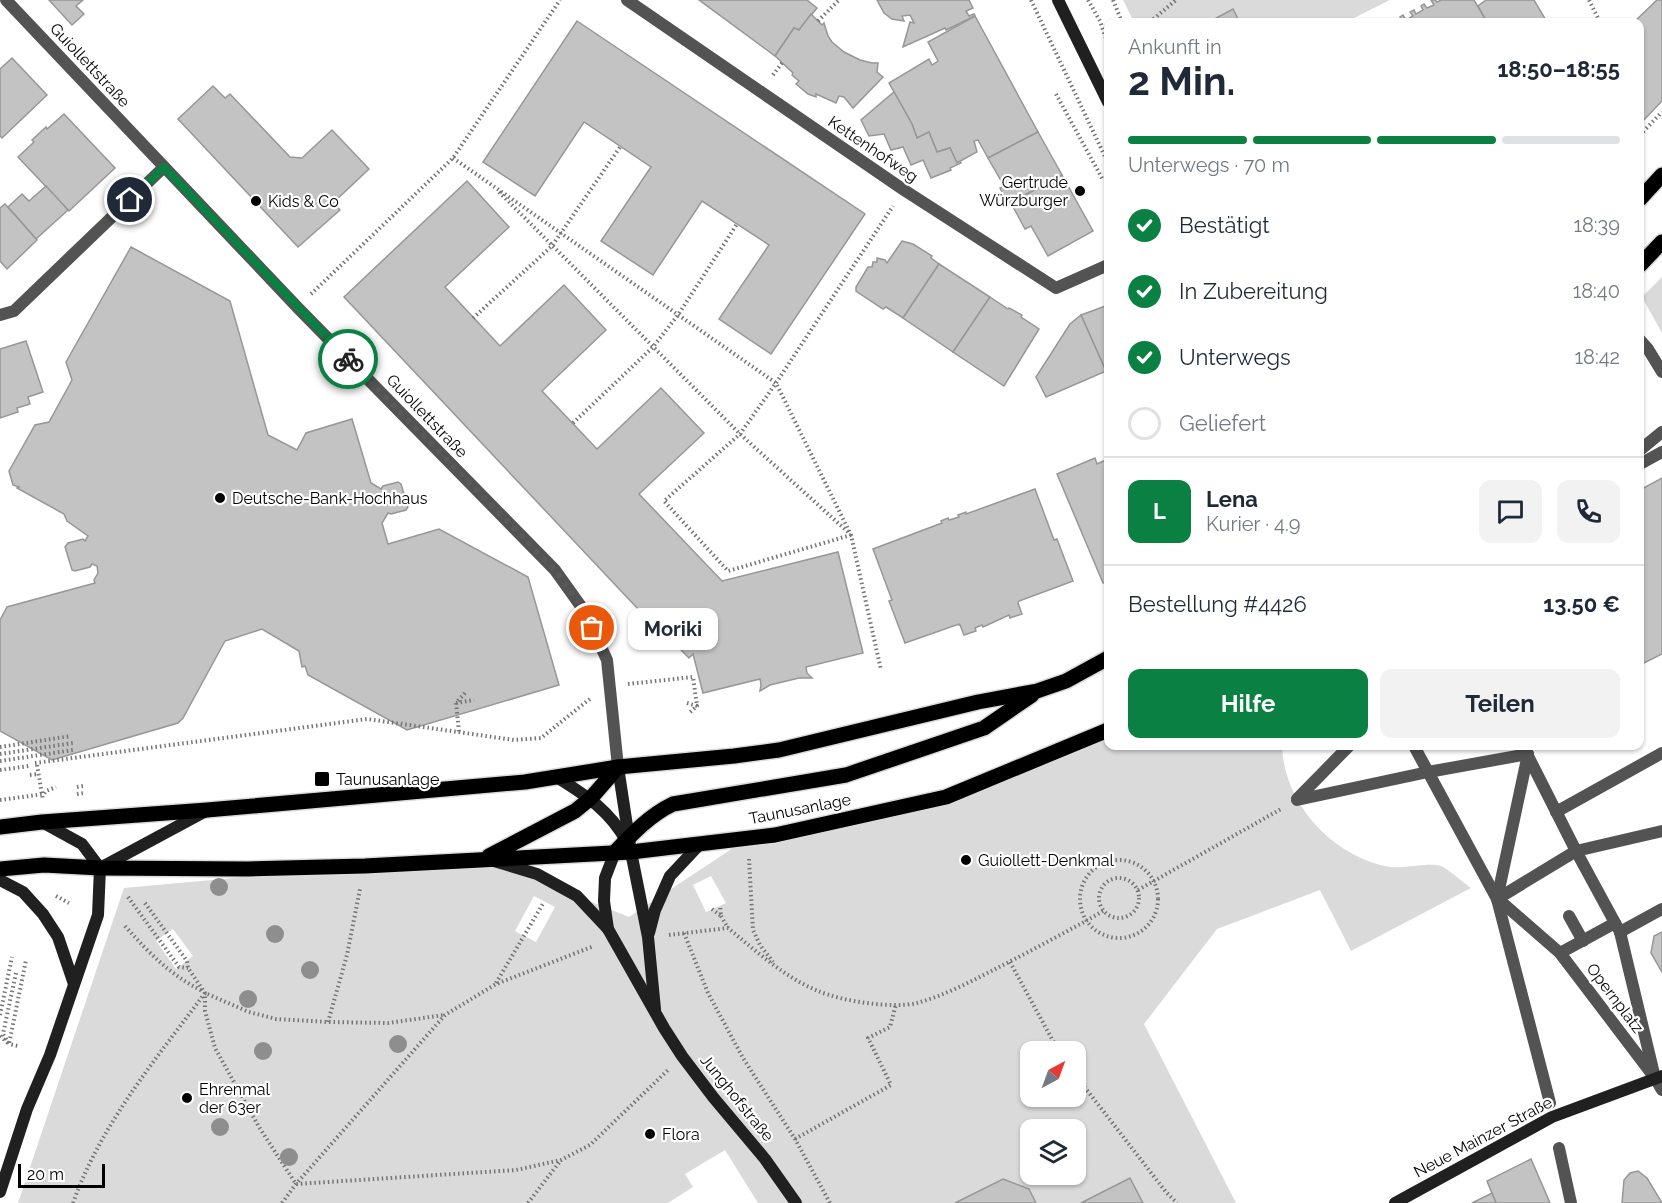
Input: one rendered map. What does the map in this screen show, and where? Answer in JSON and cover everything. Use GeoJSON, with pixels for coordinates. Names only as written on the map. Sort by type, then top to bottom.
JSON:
{"type":"FeatureCollection","features":[{"type":"Feature","properties":{"kind":"main road"},"geometry":{"type":"LineString","coordinates":[[1058,0],[1104,94]]}},
{"type":"Feature","properties":{"kind":"main road"},"geometry":{"type":"LineString","coordinates":[[1644,195],[1662,175]]}},
{"type":"Feature","properties":{"kind":"main road"},"geometry":{"type":"LineString","coordinates":[[1644,261],[1662,242]]}},
{"type":"Feature","properties":{"kind":"main road"},"geometry":{"type":"LineString","coordinates":[[0,827],[43,814],[106,817],[207,810],[525,782],[618,767],[779,750],[978,702],[1037,691],[1066,681],[1104,660]]}},
{"type":"Feature","properties":{"kind":"main road"},"geometry":{"type":"LineString","coordinates":[[558,778],[591,798],[608,815],[629,843],[658,811],[673,804],[846,775],[984,728],[1037,691]]}},
{"type":"Feature","properties":{"kind":"main road","name":"Taunusanlage"},"geometry":{"type":"LineString","coordinates":[[0,869],[44,865],[100,868],[248,869],[365,866],[615,852],[629,843],[701,843],[775,835],[946,796],[1104,732]]}},
{"type":"Feature","properties":{"kind":"main road","name":"Taunusanlage"},"geometry":{"type":"LineString","coordinates":[[484,859],[575,812],[591,798],[618,767]]}},
{"type":"Feature","properties":{"kind":"main road","name":"Junghofstraße"},"geometry":{"type":"LineString","coordinates":[[618,767],[629,843],[648,937],[656,1013]]}},
{"type":"Feature","properties":{"kind":"main road"},"geometry":{"type":"LineString","coordinates":[[100,868],[207,810]]}},
{"type":"Feature","properties":{"kind":"main road"},"geometry":{"type":"LineString","coordinates":[[0,1192],[27,1109],[50,1055],[98,915],[100,868],[82,844],[43,814]]}},
{"type":"Feature","properties":{"kind":"main road"},"geometry":{"type":"LineString","coordinates":[[648,937],[655,910],[670,876],[701,843]]}},
{"type":"Feature","properties":{"kind":"main road","name":"Junghofstraße"},"geometry":{"type":"LineString","coordinates":[[615,852],[605,878],[603,901],[608,929],[682,1056],[765,1159],[796,1203]]}},
{"type":"Feature","properties":{"kind":"main road"},"geometry":{"type":"LineString","coordinates":[[484,859],[537,874],[577,896],[608,929]]}},
{"type":"Feature","properties":{"kind":"main road"},"geometry":{"type":"LineString","coordinates":[[0,880],[23,892],[43,914],[58,937],[74,984]]}},
{"type":"Feature","properties":{"kind":"main road","name":"Neue Mainzer Straße"},"geometry":{"type":"LineString","coordinates":[[1395,1203],[1552,1117],[1658,1077]]}},
{"type":"Feature","properties":{"kind":"street","name":"Guiollettstraße"},"geometry":{"type":"LineString","coordinates":[[6,0],[300,309],[555,570],[585,612],[607,660],[618,767]]}},
{"type":"Feature","properties":{"kind":"street","name":"Kettenhofweg"},"geometry":{"type":"LineString","coordinates":[[627,0],[904,190],[1056,288],[1104,267]]}},
{"type":"Feature","properties":{"kind":"street"},"geometry":{"type":"LineString","coordinates":[[0,315],[14,310],[164,167]]}},
{"type":"Feature","properties":{"kind":"street"},"geometry":{"type":"LineString","coordinates":[[1644,344],[1662,372]]}},
{"type":"Feature","properties":{"kind":"street"},"geometry":{"type":"LineString","coordinates":[[1644,447],[1662,432]]}},
{"type":"Feature","properties":{"kind":"street"},"geometry":{"type":"LineString","coordinates":[[1644,462],[1662,452]]}},
{"type":"Feature","properties":{"kind":"street"},"geometry":{"type":"LineString","coordinates":[[1296,800],[1345,750]]}},
{"type":"Feature","properties":{"kind":"street","name":"Opernplatz"},"geometry":{"type":"LineString","coordinates":[[1416,750],[1497,898],[1550,1103]]}},
{"type":"Feature","properties":{"kind":"street"},"geometry":{"type":"LineString","coordinates":[[1296,800],[1525,750]]}},
{"type":"Feature","properties":{"kind":"street","name":"Opernplatz"},"geometry":{"type":"LineString","coordinates":[[1497,898],[1525,750]]}},
{"type":"Feature","properties":{"kind":"street","name":"Opernplatz"},"geometry":{"type":"LineString","coordinates":[[1525,750],[1618,928],[1658,1077]]}},
{"type":"Feature","properties":{"kind":"street"},"geometry":{"type":"LineString","coordinates":[[1556,812],[1662,753]]}},
{"type":"Feature","properties":{"kind":"street"},"geometry":{"type":"LineString","coordinates":[[1497,898],[1576,851],[1662,831]]}},
{"type":"Feature","properties":{"kind":"street","name":"Opernplatz"},"geometry":{"type":"LineString","coordinates":[[1497,898],[1560,954],[1658,1077]]}},
{"type":"Feature","properties":{"kind":"street"},"geometry":{"type":"LineString","coordinates":[[1618,928],[1662,909]]}},
{"type":"Feature","properties":{"kind":"street"},"geometry":{"type":"LineString","coordinates":[[1570,917],[1583,941]]}},
{"type":"Feature","properties":{"kind":"street","name":"Opernplatz"},"geometry":{"type":"LineString","coordinates":[[1560,954],[1583,941],[1618,928]]}},
{"type":"Feature","properties":{"kind":"street"},"geometry":{"type":"LineString","coordinates":[[1658,1077],[1662,1090]]}},
{"type":"Feature","properties":{"kind":"street"},"geometry":{"type":"LineString","coordinates":[[1559,1148],[1571,1203]]}},
{"type":"Feature","properties":{"kind":"path"},"geometry":{"type":"LineString","coordinates":[[300,309],[311,294],[453,158],[560,0]]}},
{"type":"Feature","properties":{"kind":"path"},"geometry":{"type":"LineString","coordinates":[[818,21],[839,0]]}},
{"type":"Feature","properties":{"kind":"path"},"geometry":{"type":"LineString","coordinates":[[1031,0],[1104,155]]}},
{"type":"Feature","properties":{"kind":"path"},"geometry":{"type":"LineString","coordinates":[[1088,0],[1104,32]]}},
{"type":"Feature","properties":{"kind":"path"},"geometry":{"type":"LineString","coordinates":[[1113,0],[1120,18]]}},
{"type":"Feature","properties":{"kind":"path"},"geometry":{"type":"LineString","coordinates":[[1155,18],[1176,0]]}},
{"type":"Feature","properties":{"kind":"path"},"geometry":{"type":"LineString","coordinates":[[1589,0],[1598,18]]}},
{"type":"Feature","properties":{"kind":"path"},"geometry":{"type":"LineString","coordinates":[[1056,94],[1103,180]]}},
{"type":"Feature","properties":{"kind":"path"},"geometry":{"type":"LineString","coordinates":[[1644,131],[1662,112]]}},
{"type":"Feature","properties":{"kind":"path"},"geometry":{"type":"LineString","coordinates":[[1646,117],[1651,123]]}},
{"type":"Feature","properties":{"kind":"path"},"geometry":{"type":"LineString","coordinates":[[473,318],[552,246],[620,147]]}},
{"type":"Feature","properties":{"kind":"path"},"geometry":{"type":"LineString","coordinates":[[453,158],[776,383],[851,535],[881,670]]}},
{"type":"Feature","properties":{"kind":"path"},"geometry":{"type":"LineString","coordinates":[[493,186],[740,434],[851,535]]}},
{"type":"Feature","properties":{"kind":"path"},"geometry":{"type":"LineString","coordinates":[[851,535],[728,571],[664,501],[740,434],[904,190]]}},
{"type":"Feature","properties":{"kind":"path"},"geometry":{"type":"LineString","coordinates":[[573,423],[653,348],[678,315],[737,224]]}},
{"type":"Feature","properties":{"kind":"path"},"geometry":{"type":"LineString","coordinates":[[43,814],[36,764],[367,719],[514,740],[541,738],[588,700],[609,687],[693,677],[697,706]]}},
{"type":"Feature","properties":{"kind":"path"},"geometry":{"type":"LineString","coordinates":[[459,732],[456,703],[465,693]]}},
{"type":"Feature","properties":{"kind":"path"},"geometry":{"type":"LineString","coordinates":[[456,703],[474,700]]}},
{"type":"Feature","properties":{"kind":"path"},"geometry":{"type":"LineString","coordinates":[[687,703],[697,706]]}},
{"type":"Feature","properties":{"kind":"path"},"geometry":{"type":"LineString","coordinates":[[688,714],[697,706]]}},
{"type":"Feature","properties":{"kind":"path"},"geometry":{"type":"LineString","coordinates":[[0,747],[71,736]]}},
{"type":"Feature","properties":{"kind":"path"},"geometry":{"type":"LineString","coordinates":[[0,754],[73,743]]}},
{"type":"Feature","properties":{"kind":"path"},"geometry":{"type":"LineString","coordinates":[[0,761],[73,750]]}},
{"type":"Feature","properties":{"kind":"path"},"geometry":{"type":"LineString","coordinates":[[0,770],[29,766]]}},
{"type":"Feature","properties":{"kind":"path"},"geometry":{"type":"LineString","coordinates":[[30,775],[39,774]]}},
{"type":"Feature","properties":{"kind":"path"},"geometry":{"type":"LineString","coordinates":[[77,787],[83,786]]}},
{"type":"Feature","properties":{"kind":"path"},"geometry":{"type":"LineString","coordinates":[[0,800],[44,794],[56,787]]}},
{"type":"Feature","properties":{"kind":"path"},"geometry":{"type":"LineString","coordinates":[[77,794],[84,793]]}},
{"type":"Feature","properties":{"kind":"path"},"geometry":{"type":"LineString","coordinates":[[25,798],[42,796]]}},
{"type":"Feature","properties":{"kind":"path"},"geometry":{"type":"LineString","coordinates":[[1138,890],[1296,800]]}},
{"type":"Feature","properties":{"kind":"path"},"geometry":{"type":"LineString","coordinates":[[749,858],[753,930],[760,945],[778,969]]}},
{"type":"Feature","properties":{"kind":"path"},"geometry":{"type":"LineString","coordinates":[[1115,860],[1124,860],[1146,870],[1154,881],[1158,896],[1157,907],[1152,920],[1136,934],[1122,937],[1106,936],[1097,932],[1086,921],[1080,908],[1081,888],[1086,876],[1096,866],[1115,860]]}},
{"type":"Feature","properties":{"kind":"path"},"geometry":{"type":"LineString","coordinates":[[328,1022],[347,955],[365,866]]}},
{"type":"Feature","properties":{"kind":"path"},"geometry":{"type":"LineString","coordinates":[[1121,877],[1127,879],[1138,890],[1140,898],[1138,905],[1134,913],[1128,917],[1111,917],[1103,911],[1099,898],[1100,890],[1110,879],[1121,877]]}},
{"type":"Feature","properties":{"kind":"path"},"geometry":{"type":"LineString","coordinates":[[128,897],[179,967],[188,968]]}},
{"type":"Feature","properties":{"kind":"path"},"geometry":{"type":"LineString","coordinates":[[496,984],[545,899]]}},
{"type":"Feature","properties":{"kind":"path"},"geometry":{"type":"LineString","coordinates":[[145,903],[187,961],[188,968],[205,993],[205,1011],[215,1048],[259,1126],[296,1184]]}},
{"type":"Feature","properties":{"kind":"path"},"geometry":{"type":"LineString","coordinates":[[720,905],[721,916]]}},
{"type":"Feature","properties":{"kind":"path"},"geometry":{"type":"LineString","coordinates":[[712,909],[721,916],[728,928],[778,969],[816,990],[840,999],[896,1004],[915,1003],[976,980],[1103,911]]}},
{"type":"Feature","properties":{"kind":"path"},"geometry":{"type":"LineString","coordinates":[[125,926],[151,955],[184,982],[249,1012],[276,1019],[388,1023],[445,1015]]}},
{"type":"Feature","properties":{"kind":"path"},"geometry":{"type":"LineString","coordinates":[[671,934],[728,928]]}},
{"type":"Feature","properties":{"kind":"path"},"geometry":{"type":"LineString","coordinates":[[684,933],[708,993],[743,1058],[795,1139],[830,1203]]}},
{"type":"Feature","properties":{"kind":"path"},"geometry":{"type":"LineString","coordinates":[[282,1203],[296,1184],[445,1015],[496,984],[596,945]]}},
{"type":"Feature","properties":{"kind":"path"},"geometry":{"type":"LineString","coordinates":[[0,1015],[12,957]]}},
{"type":"Feature","properties":{"kind":"path"},"geometry":{"type":"LineString","coordinates":[[9,1044],[26,960]]}},
{"type":"Feature","properties":{"kind":"path"},"geometry":{"type":"LineString","coordinates":[[1010,962],[1053,1041]]}},
{"type":"Feature","properties":{"kind":"path"},"geometry":{"type":"LineString","coordinates":[[9,1044],[3,1034],[16,973]]}},
{"type":"Feature","properties":{"kind":"path"},"geometry":{"type":"LineString","coordinates":[[73,1203],[94,1155],[122,1106],[205,993]]}},
{"type":"Feature","properties":{"kind":"path"},"geometry":{"type":"LineString","coordinates":[[795,1139],[891,1085],[868,1038],[890,1027],[896,1004]]}},
{"type":"Feature","properties":{"kind":"path"},"geometry":{"type":"LineString","coordinates":[[0,1036],[9,1044],[18,1046]]}},
{"type":"Feature","properties":{"kind":"path"},"geometry":{"type":"LineString","coordinates":[[296,1184],[516,1170],[561,1160],[590,1145],[682,1056]]}},
{"type":"Feature","properties":{"kind":"path"},"geometry":{"type":"LineString","coordinates":[[1086,1089],[1177,1203]]}},
{"type":"Feature","properties":{"kind":"path"},"geometry":{"type":"LineString","coordinates":[[528,1203],[561,1160]]}},
{"type":"Feature","properties":{"kind":"shaded area"},"geometry":{"type":"Polygon","coordinates":[[[1123,0],[1390,0],[1354,18],[1132,18],[1123,0]]]}},
{"type":"Feature","properties":{"kind":"shaded area"},"geometry":{"type":"Polygon","coordinates":[[[1662,277],[1662,333],[1644,301],[1644,295],[1662,277]]]}},
{"type":"Feature","properties":{"kind":"shaded area"},"geometry":{"type":"Polygon","coordinates":[[[1104,732],[1104,750],[1283,750],[1292,788],[1302,807],[1315,825],[1331,840],[1349,852],[1390,867],[1441,866],[1471,888],[1351,951],[1320,890],[1217,929],[1144,1024],[1236,1203],[758,1203],[725,1150],[685,1174],[693,1187],[668,1203],[18,1203],[124,888],[365,866],[484,859],[629,917],[748,838],[946,797],[1104,732]],[[711,876],[693,885],[706,912],[726,903],[711,876]],[[534,896],[515,931],[536,942],[555,907],[534,896]],[[173,929],[156,941],[176,969],[193,956],[173,929]]]}},
{"type":"Feature","properties":{"kind":"building"},"geometry":{"type":"Polygon","coordinates":[[[49,0],[83,0],[76,6],[84,14],[72,25],[49,0]]]}},
{"type":"Feature","properties":{"kind":"building"},"geometry":{"type":"Polygon","coordinates":[[[699,0],[807,0],[817,8],[799,30],[794,28],[775,56],[699,0]]]}},
{"type":"Feature","properties":{"kind":"building"},"geometry":{"type":"Polygon","coordinates":[[[877,0],[969,0],[973,8],[966,11],[969,16],[974,14],[975,16],[903,47],[910,22],[914,23],[910,15],[902,16],[904,21],[892,19],[884,13],[877,0]]]}},
{"type":"Feature","properties":{"kind":"building"},"geometry":{"type":"Polygon","coordinates":[[[1431,0],[1437,2],[1474,0],[1485,18],[1410,18],[1413,16],[1410,12],[1414,10],[1416,14],[1423,10],[1421,6],[1424,4],[1427,8],[1434,5],[1431,0]]]}},
{"type":"Feature","properties":{"kind":"building"},"geometry":{"type":"Polygon","coordinates":[[[1486,0],[1534,0],[1545,18],[1485,18],[1478,6],[1486,0]]]}},
{"type":"Feature","properties":{"kind":"building"},"geometry":{"type":"Polygon","coordinates":[[[1657,0],[1662,0],[1662,101],[1644,120],[1644,18],[1638,18],[1657,0]]]}},
{"type":"Feature","properties":{"kind":"building"},"geometry":{"type":"Polygon","coordinates":[[[1233,9],[1238,18],[1216,18],[1233,9]]]}},
{"type":"Feature","properties":{"kind":"building"},"geometry":{"type":"Polygon","coordinates":[[[811,14],[822,25],[824,23],[832,42],[844,52],[860,60],[878,63],[877,72],[883,77],[853,108],[844,97],[839,96],[836,103],[816,94],[816,97],[808,94],[796,84],[799,81],[792,75],[793,73],[775,56],[794,28],[799,30],[811,14]]]}},
{"type":"Feature","properties":{"kind":"building"},"geometry":{"type":"Polygon","coordinates":[[[975,16],[1038,132],[988,158],[978,140],[974,141],[977,152],[957,163],[950,148],[937,152],[929,132],[917,138],[912,124],[889,83],[929,59],[932,65],[938,61],[928,42],[975,16]]]}},
{"type":"Feature","properties":{"kind":"building"},"geometry":{"type":"Polygon","coordinates":[[[577,21],[865,214],[771,354],[719,319],[769,245],[702,201],[653,275],[601,241],[651,167],[584,122],[535,196],[483,162],[577,21]]]}},
{"type":"Feature","properties":{"kind":"building"},"geometry":{"type":"Polygon","coordinates":[[[12,58],[47,95],[2,138],[0,136],[0,69],[12,58]]]}},
{"type":"Feature","properties":{"kind":"building"},"geometry":{"type":"Polygon","coordinates":[[[213,86],[225,98],[230,94],[290,157],[302,158],[332,130],[369,169],[333,203],[340,210],[298,247],[178,119],[213,86]]]}},
{"type":"Feature","properties":{"kind":"building"},"geometry":{"type":"Polygon","coordinates":[[[894,92],[917,138],[929,132],[937,152],[950,148],[957,163],[960,161],[961,163],[931,178],[923,160],[911,165],[903,147],[891,150],[884,134],[869,136],[861,120],[894,92]]]}},
{"type":"Feature","properties":{"kind":"building"},"geometry":{"type":"Polygon","coordinates":[[[64,114],[115,168],[69,211],[18,157],[34,142],[32,140],[64,114]]]}},
{"type":"Feature","properties":{"kind":"building"},"geometry":{"type":"Polygon","coordinates":[[[1038,132],[1062,175],[1008,204],[1000,188],[1004,186],[988,158],[1038,132]]]}},
{"type":"Feature","properties":{"kind":"building"},"geometry":{"type":"Polygon","coordinates":[[[1062,175],[1093,231],[1048,256],[1031,226],[1025,229],[1011,203],[1062,175]]]}},
{"type":"Feature","properties":{"kind":"building"},"geometry":{"type":"Polygon","coordinates":[[[467,181],[509,227],[445,287],[500,346],[564,285],[606,330],[542,391],[597,449],[661,388],[704,433],[639,494],[722,581],[838,552],[863,653],[806,667],[807,673],[812,678],[799,678],[770,685],[760,691],[760,679],[703,693],[693,654],[689,658],[677,646],[675,648],[669,642],[668,644],[636,610],[638,609],[344,297],[467,181]]]}},
{"type":"Feature","properties":{"kind":"building"},"geometry":{"type":"Polygon","coordinates":[[[46,186],[68,210],[36,239],[8,207],[22,194],[29,201],[46,186]]]}},
{"type":"Feature","properties":{"kind":"building"},"geometry":{"type":"Polygon","coordinates":[[[5,204],[37,240],[7,269],[0,261],[0,208],[5,204]]]}},
{"type":"Feature","properties":{"kind":"building"},"geometry":{"type":"Polygon","coordinates":[[[902,241],[913,244],[932,256],[931,258],[939,264],[903,318],[886,307],[883,309],[856,291],[868,267],[872,267],[873,262],[877,262],[877,258],[887,263],[902,241]]]}},
{"type":"Feature","properties":{"kind":"building","name":"Deutsche-Bank-Hochhaus"},"geometry":{"type":"Polygon","coordinates":[[[131,247],[230,301],[268,435],[297,450],[306,433],[352,419],[371,483],[381,489],[383,486],[398,482],[401,484],[408,507],[406,510],[388,513],[382,523],[388,544],[439,529],[528,577],[559,685],[407,730],[308,675],[305,666],[302,667],[299,651],[262,629],[225,641],[183,718],[178,723],[52,760],[0,731],[0,620],[7,607],[95,583],[94,580],[98,573],[97,566],[92,564],[90,567],[72,570],[65,547],[68,543],[83,539],[85,541],[88,536],[67,521],[64,514],[13,485],[9,471],[35,425],[49,422],[72,380],[66,362],[131,247]]]}},
{"type":"Feature","properties":{"kind":"building"},"geometry":{"type":"Polygon","coordinates":[[[939,264],[990,297],[953,352],[903,318],[939,264]]]}},
{"type":"Feature","properties":{"kind":"building"},"geometry":{"type":"Polygon","coordinates":[[[990,297],[1022,315],[1021,317],[1039,329],[1004,386],[953,352],[990,297]]]}},
{"type":"Feature","properties":{"kind":"building"},"geometry":{"type":"Polygon","coordinates":[[[1104,306],[1104,367],[1081,315],[1104,306]]]}},
{"type":"Feature","properties":{"kind":"building"},"geometry":{"type":"Polygon","coordinates":[[[1081,315],[1104,367],[1104,372],[1046,397],[1036,377],[1070,324],[1081,315]]]}},
{"type":"Feature","properties":{"kind":"building"},"geometry":{"type":"Polygon","coordinates":[[[26,341],[43,392],[28,397],[30,404],[17,408],[18,412],[0,418],[0,349],[26,341]]]}},
{"type":"Feature","properties":{"kind":"building"},"geometry":{"type":"Polygon","coordinates":[[[1095,458],[1097,464],[1104,461],[1103,583],[1057,474],[1095,458]]]}},
{"type":"Feature","properties":{"kind":"building"},"geometry":{"type":"Polygon","coordinates":[[[1662,478],[1662,654],[1644,663],[1644,488],[1662,478]]]}},
{"type":"Feature","properties":{"kind":"building"},"geometry":{"type":"Polygon","coordinates":[[[1035,489],[1054,540],[1057,539],[1073,581],[1019,601],[1022,614],[1010,618],[1009,615],[983,627],[982,625],[975,628],[976,631],[964,635],[959,624],[905,643],[873,549],[942,523],[941,521],[948,518],[949,520],[959,517],[958,515],[966,512],[966,514],[1035,489]]]}},
{"type":"Feature","properties":{"kind":"building"},"geometry":{"type":"Polygon","coordinates":[[[1662,932],[1662,972],[1651,953],[1654,936],[1662,932]]]}},
{"type":"Feature","properties":{"kind":"building"},"geometry":{"type":"Polygon","coordinates":[[[1531,1159],[1550,1203],[1496,1203],[1487,1181],[1531,1159]]]}},
{"type":"Feature","properties":{"kind":"building"},"geometry":{"type":"Polygon","coordinates":[[[1638,1171],[1647,1178],[1662,1203],[1622,1203],[1624,1180],[1630,1173],[1638,1171]]]}},
{"type":"Feature","properties":{"kind":"building"},"geometry":{"type":"Polygon","coordinates":[[[1130,1178],[1143,1203],[1081,1203],[1130,1178]]]}},
{"type":"Feature","properties":{"kind":"building"},"geometry":{"type":"Polygon","coordinates":[[[1003,1179],[1029,1189],[1036,1203],[955,1203],[1003,1179]]]}},
{"type":"Feature","properties":{"kind":"building"},"geometry":{"type":"Polygon","coordinates":[[[1492,1193],[1496,1203],[1472,1203],[1492,1193]]]}},
{"type":"Feature","properties":{"kind":"way so far"},"geometry":{"type":"LineString","coordinates":[[348,359],[555,570],[585,612],[592,628]]}},
{"type":"Feature","properties":{"kind":"place","name":"Gertrude Würzburger"},"geometry":{"type":"Point","coordinates":[1080,191]}},
{"type":"Feature","properties":{"kind":"place","name":"Kids & Co"},"geometry":{"type":"Point","coordinates":[256,201]}},
{"type":"Feature","properties":{"kind":"place","name":"Deutsche-Bank-Hochhaus"},"geometry":{"type":"Point","coordinates":[220,498]}},
{"type":"Feature","properties":{"kind":"place","name":"Moriki"},"geometry":{"type":"Point","coordinates":[592,628]}},
{"type":"Feature","properties":{"kind":"place","name":"Taunusanlage"},"geometry":{"type":"Point","coordinates":[322,779]}},
{"type":"Feature","properties":{"kind":"place","name":"Guiollett-Denkmal"},"geometry":{"type":"Point","coordinates":[966,860]}},
{"type":"Feature","properties":{"kind":"place","name":"Ehrenmal der 63er"},"geometry":{"type":"Point","coordinates":[187,1098]}},
{"type":"Feature","properties":{"kind":"place","name":"Flora"},"geometry":{"type":"Point","coordinates":[650,1134]}},
{"type":"Feature","properties":{"kind":"route"},"geometry":{"type":"LineString","coordinates":[[130,200],[164,167],[348,359]]}}]}
